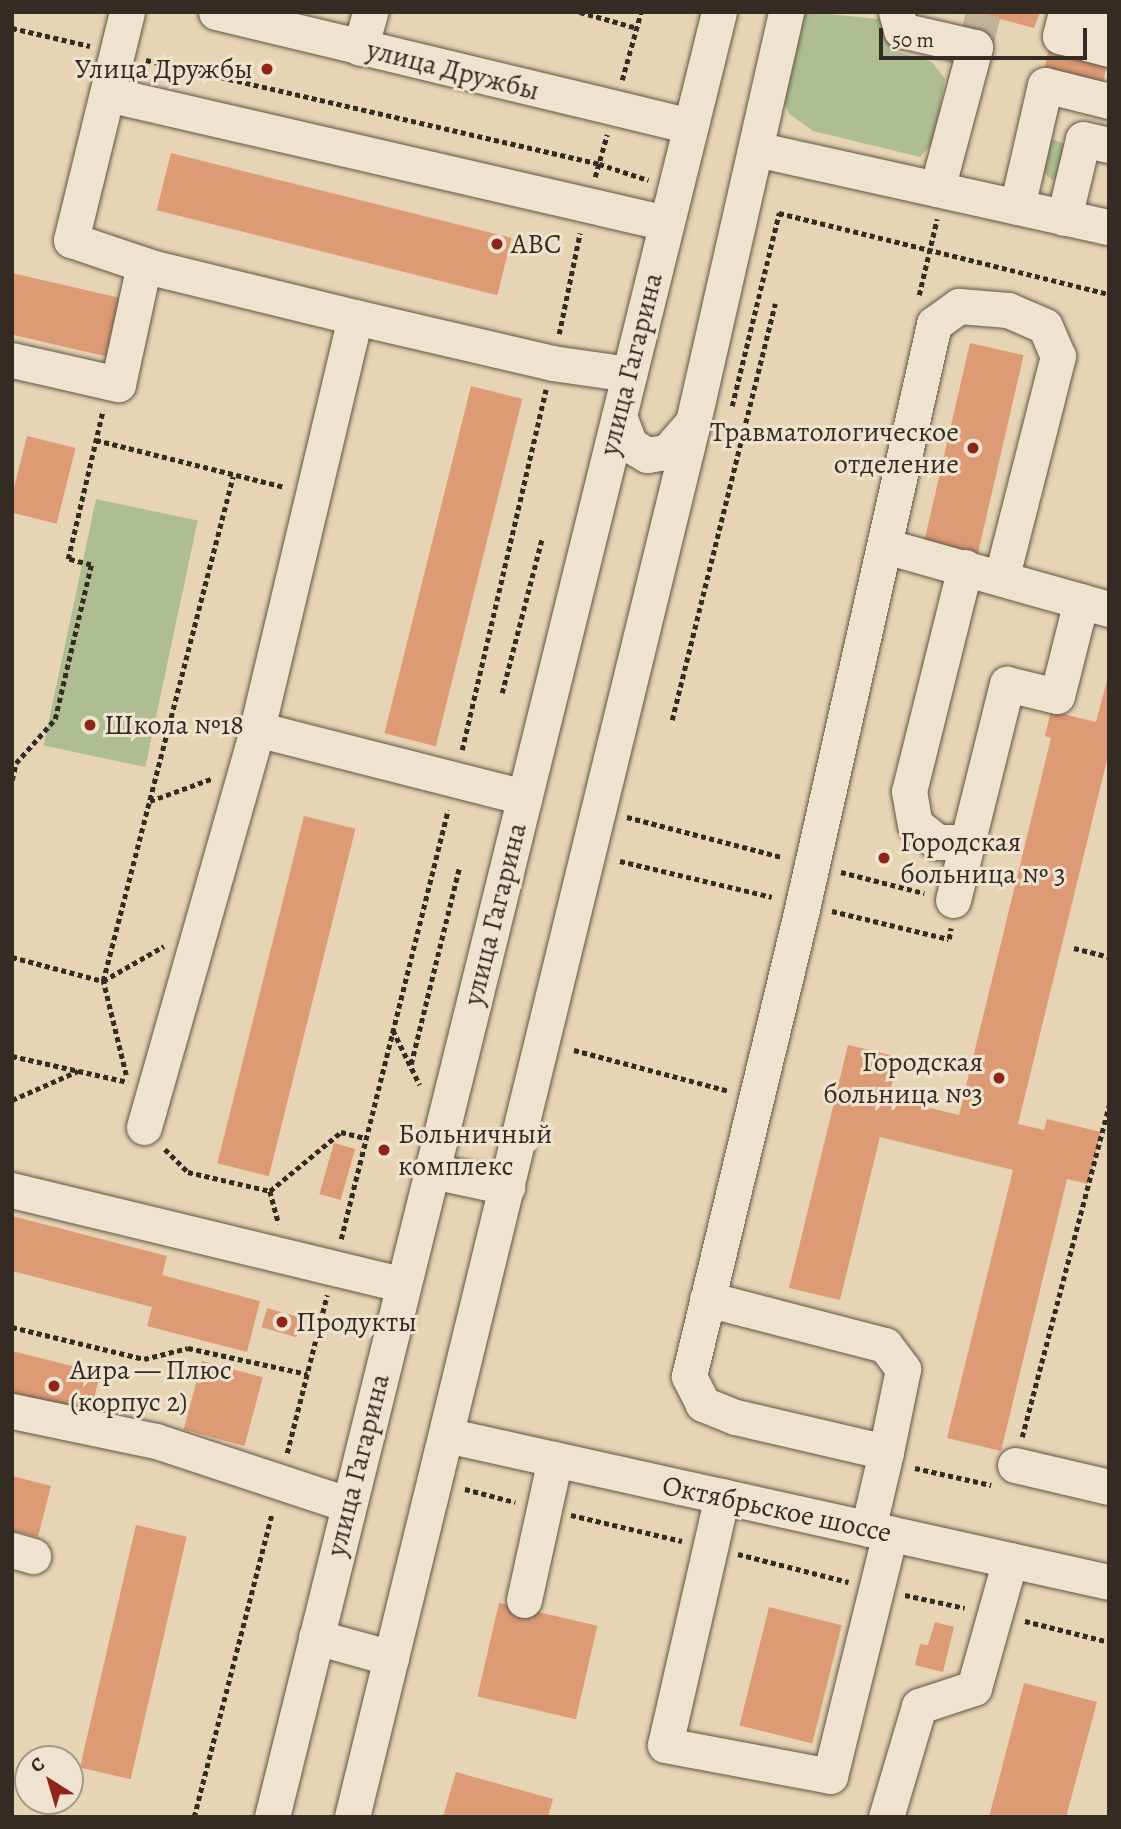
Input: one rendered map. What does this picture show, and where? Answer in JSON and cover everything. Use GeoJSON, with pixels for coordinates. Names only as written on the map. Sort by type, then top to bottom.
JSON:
{"type":"FeatureCollection","features":[{"type":"Feature","properties":{"kind":"street"},"geometry":{"type":"LineString","coordinates":[[127,12],[71,240],[144,265],[355,317],[552,363],[629,374]]}},
{"type":"Feature","properties":{"kind":"street","name":"улица Дружбы"},"geometry":{"type":"LineString","coordinates":[[216,12],[691,126]]}},
{"type":"Feature","properties":{"kind":"street"},"geometry":{"type":"LineString","coordinates":[[360,48],[370,12]]}},
{"type":"Feature","properties":{"kind":"street","name":"улица Гагарина"},"geometry":{"type":"LineString","coordinates":[[272,1817],[719,12]]}},
{"type":"Feature","properties":{"kind":"street"},"geometry":{"type":"LineString","coordinates":[[352,1817],[693,422],[786,12]]}},
{"type":"Feature","properties":{"kind":"street"},"geometry":{"type":"LineString","coordinates":[[896,12],[901,30],[975,47],[941,190]]}},
{"type":"Feature","properties":{"kind":"street"},"geometry":{"type":"LineString","coordinates":[[1066,12],[1060,36],[1109,48]]}},
{"type":"Feature","properties":{"kind":"street"},"geometry":{"type":"LineString","coordinates":[[1089,12],[1109,17]]}},
{"type":"Feature","properties":{"kind":"street"},"geometry":{"type":"LineString","coordinates":[[1017,207],[1045,85],[1109,101]]}},
{"type":"Feature","properties":{"kind":"street"},"geometry":{"type":"LineString","coordinates":[[107,94],[666,223]]}},
{"type":"Feature","properties":{"kind":"street"},"geometry":{"type":"LineString","coordinates":[[1035,128],[1096,142],[1064,218]]}},
{"type":"Feature","properties":{"kind":"street"},"geometry":{"type":"LineString","coordinates":[[756,149],[1109,227]]}},
{"type":"Feature","properties":{"kind":"street"},"geometry":{"type":"LineString","coordinates":[[12,360],[118,384],[144,265]]}},
{"type":"Feature","properties":{"kind":"street"},"geometry":{"type":"LineString","coordinates":[[885,1457],[735,1417],[703,1404],[689,1376],[885,546],[934,324],[960,306],[1008,310],[1045,326],[1058,356],[1002,576]]}},
{"type":"Feature","properties":{"kind":"street"},"geometry":{"type":"LineString","coordinates":[[144,1128],[141,1085],[202,925],[247,765],[355,317]]}},
{"type":"Feature","properties":{"kind":"street"},"geometry":{"type":"LineString","coordinates":[[619,416],[630,445],[647,455],[667,452],[693,422]]}},
{"type":"Feature","properties":{"kind":"street"},"geometry":{"type":"LineString","coordinates":[[885,546],[1002,576],[1095,605],[1057,696],[1007,684],[953,900]]}},
{"type":"Feature","properties":{"kind":"street"},"geometry":{"type":"LineString","coordinates":[[965,567],[909,791],[915,824],[937,842],[967,842]]}},
{"type":"Feature","properties":{"kind":"street"},"geometry":{"type":"LineString","coordinates":[[257,729],[524,797]]}},
{"type":"Feature","properties":{"kind":"street"},"geometry":{"type":"LineString","coordinates":[[432,1171],[507,1187]]}},
{"type":"Feature","properties":{"kind":"street"},"geometry":{"type":"LineString","coordinates":[[12,1190],[402,1284]]}},
{"type":"Feature","properties":{"kind":"street"},"geometry":{"type":"LineString","coordinates":[[707,1299],[885,1345],[903,1369],[885,1457],[876,1588],[830,1776],[666,1745],[722,1496]]}},
{"type":"Feature","properties":{"kind":"street"},"geometry":{"type":"LineString","coordinates":[[12,1411],[156,1441],[349,1505]]}},
{"type":"Feature","properties":{"kind":"street","name":"Октябрьское шоссе"},"geometry":{"type":"LineString","coordinates":[[446,1436],[1109,1582]]}},
{"type":"Feature","properties":{"kind":"street"},"geometry":{"type":"LineString","coordinates":[[524,1600],[555,1460]]}},
{"type":"Feature","properties":{"kind":"street"},"geometry":{"type":"LineString","coordinates":[[1015,1465],[1109,1487]]}},
{"type":"Feature","properties":{"kind":"street"},"geometry":{"type":"LineString","coordinates":[[886,1817],[919,1706],[974,1688],[1010,1560]]}},
{"type":"Feature","properties":{"kind":"street"},"geometry":{"type":"LineString","coordinates":[[316,1637],[391,1658]]}},
{"type":"Feature","properties":{"kind":"path"},"geometry":{"type":"LineString","coordinates":[[580,12],[637,28]]}},
{"type":"Feature","properties":{"kind":"path"},"geometry":{"type":"LineString","coordinates":[[194,1817],[455,779],[586,205],[641,12]]}},
{"type":"Feature","properties":{"kind":"path"},"geometry":{"type":"LineString","coordinates":[[12,28],[599,164]]}},
{"type":"Feature","properties":{"kind":"path"},"geometry":{"type":"LineString","coordinates":[[918,299],[941,190]]}},
{"type":"Feature","properties":{"kind":"path"},"geometry":{"type":"LineString","coordinates":[[729,414],[779,213],[1109,294]]}},
{"type":"Feature","properties":{"kind":"path"},"geometry":{"type":"LineString","coordinates":[[672,720],[775,304]]}},
{"type":"Feature","properties":{"kind":"path"},"geometry":{"type":"LineString","coordinates":[[12,780],[16,763],[55,719],[91,565],[68,559],[105,402]]}},
{"type":"Feature","properties":{"kind":"path"},"geometry":{"type":"LineString","coordinates":[[96,440],[233,476],[313,493]]}},
{"type":"Feature","properties":{"kind":"path"},"geometry":{"type":"LineString","coordinates":[[141,1085],[103,981],[233,476]]}},
{"type":"Feature","properties":{"kind":"path"},"geometry":{"type":"LineString","coordinates":[[502,693],[542,538]]}},
{"type":"Feature","properties":{"kind":"path"},"geometry":{"type":"LineString","coordinates":[[149,802],[247,765]]}},
{"type":"Feature","properties":{"kind":"path"},"geometry":{"type":"LineString","coordinates":[[628,828],[634,804]]}},
{"type":"Feature","properties":{"kind":"path"},"geometry":{"type":"LineString","coordinates":[[617,874],[623,850]]}},
{"type":"Feature","properties":{"kind":"path"},"geometry":{"type":"LineString","coordinates":[[410,1064],[459,868]]}},
{"type":"Feature","properties":{"kind":"path"},"geometry":{"type":"LineString","coordinates":[[12,957],[103,981],[202,925]]}},
{"type":"Feature","properties":{"kind":"path"},"geometry":{"type":"LineString","coordinates":[[1074,948],[1109,957]]}},
{"type":"Feature","properties":{"kind":"path"},"geometry":{"type":"LineString","coordinates":[[571,1062],[577,1039]]}},
{"type":"Feature","properties":{"kind":"path"},"geometry":{"type":"LineString","coordinates":[[574,1050],[730,1092]]}},
{"type":"Feature","properties":{"kind":"path"},"geometry":{"type":"LineString","coordinates":[[12,1056],[141,1085]]}},
{"type":"Feature","properties":{"kind":"path"},"geometry":{"type":"LineString","coordinates":[[12,1100],[78,1071]]}},
{"type":"Feature","properties":{"kind":"path"},"geometry":{"type":"LineString","coordinates":[[727,1105],[734,1079]]}},
{"type":"Feature","properties":{"kind":"path"},"geometry":{"type":"LineString","coordinates":[[885,1457],[1008,1489],[1109,1105]]}},
{"type":"Feature","properties":{"kind":"path"},"geometry":{"type":"LineString","coordinates":[[144,1128],[188,1172],[270,1191],[341,1132],[365,1138]]}},
{"type":"Feature","properties":{"kind":"path"},"geometry":{"type":"LineString","coordinates":[[12,1327],[144,1359],[188,1348],[307,1374]]}},
{"type":"Feature","properties":{"kind":"path"},"geometry":{"type":"LineString","coordinates":[[465,1489],[1109,1642]]}},
{"type":"Feature","properties":{"kind":"green space"},"geometry":{"type":"Polygon","coordinates":[[[808,12],[888,20],[895,29],[891,50],[932,62],[945,79],[934,141],[920,157],[813,131],[789,114],[780,92],[795,23],[808,12]]]}},
{"type":"Feature","properties":{"kind":"green space"},"geometry":{"type":"Polygon","coordinates":[[[1052,139],[1065,144],[1060,177],[1052,180],[1039,168],[1052,139]]]}},
{"type":"Feature","properties":{"kind":"green space"},"geometry":{"type":"Polygon","coordinates":[[[96,499],[198,521],[145,767],[44,745],[96,499]]]}},
{"type":"Feature","properties":{"kind":"building"},"geometry":{"type":"Polygon","coordinates":[[[974,12],[1040,12],[1034,28],[974,12]]]}},
{"type":"Feature","properties":{"kind":"building"},"geometry":{"type":"Polygon","coordinates":[[[1050,43],[1109,55],[1101,91],[1043,78],[1050,43]]]}},
{"type":"Feature","properties":{"kind":"building"},"geometry":{"type":"Polygon","coordinates":[[[171,153],[512,238],[497,295],[157,210],[171,153]]]}},
{"type":"Feature","properties":{"kind":"building"},"geometry":{"type":"Polygon","coordinates":[[[12,273],[122,298],[109,357],[12,335],[12,273]]]}},
{"type":"Feature","properties":{"kind":"building","name":"Травматологическое отделение"},"geometry":{"type":"Polygon","coordinates":[[[970,343],[1024,355],[978,554],[924,542],[970,343]]]}},
{"type":"Feature","properties":{"kind":"building"},"geometry":{"type":"Polygon","coordinates":[[[471,386],[522,399],[436,746],[384,733],[471,386]]]}},
{"type":"Feature","properties":{"kind":"building"},"geometry":{"type":"Polygon","coordinates":[[[27,436],[76,448],[57,524],[12,513],[12,496],[27,436]]]}},
{"type":"Feature","properties":{"kind":"building","name":"Городская больница №3"},"geometry":{"type":"Polygon","coordinates":[[[1109,673],[1109,752],[1018,1124],[1044,1130],[1047,1119],[1101,1132],[1088,1184],[1067,1179],[1001,1451],[947,1438],[1013,1170],[880,1137],[840,1300],[789,1288],[848,1045],[899,1057],[888,1098],[959,1115],[1051,738],[1045,736],[1051,711],[1096,722],[1109,673]]]}},
{"type":"Feature","properties":{"kind":"building"},"geometry":{"type":"Polygon","coordinates":[[[304,816],[355,829],[269,1176],[217,1163],[304,816]]]}},
{"type":"Feature","properties":{"kind":"building"},"geometry":{"type":"Polygon","coordinates":[[[334,1143],[355,1149],[341,1200],[319,1194],[334,1143]]]}},
{"type":"Feature","properties":{"kind":"building"},"geometry":{"type":"Polygon","coordinates":[[[12,1216],[167,1256],[162,1275],[260,1301],[247,1352],[147,1326],[152,1307],[12,1271],[12,1216]]]}},
{"type":"Feature","properties":{"kind":"building","name":"Продукты"},"geometry":{"type":"Polygon","coordinates":[[[267,1308],[302,1318],[296,1337],[261,1327],[267,1308]]]}},
{"type":"Feature","properties":{"kind":"building","name":"Аира — Плюс (корпус 2)"},"geometry":{"type":"Polygon","coordinates":[[[12,1351],[100,1373],[89,1420],[12,1400],[12,1351]]]}},
{"type":"Feature","properties":{"kind":"building"},"geometry":{"type":"Polygon","coordinates":[[[202,1361],[263,1377],[244,1446],[184,1430],[202,1361]]]}},
{"type":"Feature","properties":{"kind":"building"},"geometry":{"type":"Polygon","coordinates":[[[12,1476],[51,1486],[38,1537],[12,1531],[12,1476]]]}},
{"type":"Feature","properties":{"kind":"building"},"geometry":{"type":"Polygon","coordinates":[[[136,1525],[187,1537],[131,1779],[84,1769],[84,1750],[136,1525]]]}},
{"type":"Feature","properties":{"kind":"building"},"geometry":{"type":"Polygon","coordinates":[[[499,1603],[597,1626],[576,1719],[477,1697],[499,1603]]]}},
{"type":"Feature","properties":{"kind":"building"},"geometry":{"type":"Polygon","coordinates":[[[769,1607],[842,1625],[812,1744],[739,1725],[769,1607]]]}},
{"type":"Feature","properties":{"kind":"building"},"geometry":{"type":"Polygon","coordinates":[[[935,1622],[954,1627],[943,1672],[915,1665],[920,1644],[928,1645],[935,1622]]]}},
{"type":"Feature","properties":{"kind":"building"},"geometry":{"type":"Polygon","coordinates":[[[1024,1683],[1097,1702],[1066,1817],[989,1817],[1024,1683]]]}},
{"type":"Feature","properties":{"kind":"building"},"geometry":{"type":"Polygon","coordinates":[[[456,1772],[553,1799],[548,1817],[443,1817],[456,1772]]]}},
{"type":"Feature","properties":{"kind":"tunnel"},"geometry":{"type":"LineString","coordinates":[[975,47],[984,12]]}},
{"type":"Feature","properties":{"kind":"place","name":"Улица Дружбы"},"geometry":{"type":"Point","coordinates":[267,69]}},
{"type":"Feature","properties":{"kind":"place","name":"ABC"},"geometry":{"type":"Point","coordinates":[497,244]}},
{"type":"Feature","properties":{"kind":"place","name":"Травматологическое отделение"},"geometry":{"type":"Point","coordinates":[973,448]}},
{"type":"Feature","properties":{"kind":"place","name":"Школа №18"},"geometry":{"type":"Point","coordinates":[90,725]}},
{"type":"Feature","properties":{"kind":"place","name":"Городская больница № 3"},"geometry":{"type":"Point","coordinates":[884,858]}},
{"type":"Feature","properties":{"kind":"place","name":"Городская больница №3"},"geometry":{"type":"Point","coordinates":[999,1078]}},
{"type":"Feature","properties":{"kind":"place","name":"Больничный комплекс"},"geometry":{"type":"Point","coordinates":[384,1150]}},
{"type":"Feature","properties":{"kind":"place","name":"Продукты"},"geometry":{"type":"Point","coordinates":[282,1322]}},
{"type":"Feature","properties":{"kind":"place","name":"Аира — Плюс (корпус 2)"},"geometry":{"type":"Point","coordinates":[54,1386]}}]}
